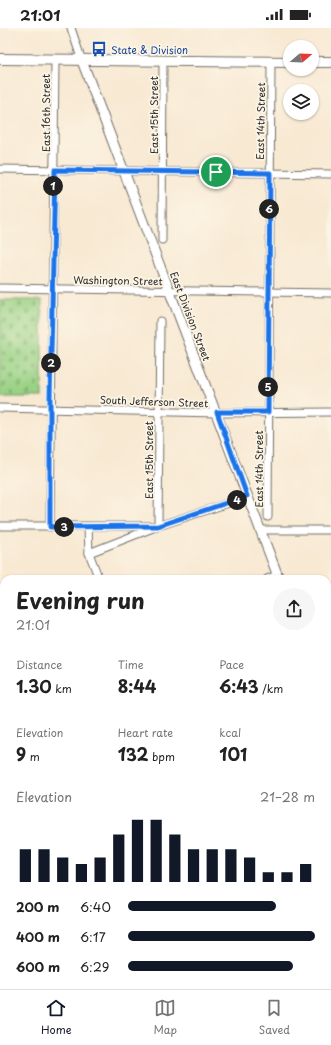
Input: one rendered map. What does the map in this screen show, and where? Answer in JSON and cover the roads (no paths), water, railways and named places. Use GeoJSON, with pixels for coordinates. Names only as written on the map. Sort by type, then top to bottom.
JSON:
{"type":"FeatureCollection","features":[{"type":"Feature","properties":{"kind":"main road"},"geometry":{"type":"LineString","coordinates":[[0,59],[283,62]]}},
{"type":"Feature","properties":{"kind":"main road"},"geometry":{"type":"LineString","coordinates":[[319,62],[331,62]]}},
{"type":"Feature","properties":{"kind":"street"},"geometry":{"type":"LineString","coordinates":[[71,28],[82,61]]}},
{"type":"Feature","properties":{"kind":"street","name":"East 16th Street"},"geometry":{"type":"LineString","coordinates":[[50,527],[50,408],[55,170],[55,60]]}},
{"type":"Feature","properties":{"kind":"street","name":"East Division Street"},"geometry":{"type":"LineString","coordinates":[[82,61],[122,170],[217,412],[277,575]]}},
{"type":"Feature","properties":{"kind":"street","name":"East 15th Street"},"geometry":{"type":"LineString","coordinates":[[162,240],[163,61]]}},
{"type":"Feature","properties":{"kind":"street","name":"East 14th Street"},"geometry":{"type":"LineString","coordinates":[[268,517],[271,62]]}},
{"type":"Feature","properties":{"kind":"street"},"geometry":{"type":"LineString","coordinates":[[0,169],[331,174]]}},
{"type":"Feature","properties":{"kind":"street","name":"Washington Street"},"geometry":{"type":"LineString","coordinates":[[0,288],[331,293]]}},
{"type":"Feature","properties":{"kind":"street","name":"East 15th Street"},"geometry":{"type":"LineString","coordinates":[[158,526],[160,321]]}},
{"type":"Feature","properties":{"kind":"street","name":"South Jefferson Street"},"geometry":{"type":"LineString","coordinates":[[0,408],[217,412],[331,412]]}},
{"type":"Feature","properties":{"kind":"street"},"geometry":{"type":"LineString","coordinates":[[89,553],[158,526],[247,496]]}},
{"type":"Feature","properties":{"kind":"street"},"geometry":{"type":"LineString","coordinates":[[0,526],[158,526]]}},
{"type":"Feature","properties":{"kind":"street"},"geometry":{"type":"LineString","coordinates":[[88,527],[89,553],[97,575]]}},
{"type":"Feature","properties":{"kind":"street"},"geometry":{"type":"LineString","coordinates":[[261,530],[331,530]]}},
{"type":"Feature","properties":{"kind":"place","name":"State & Division"},"geometry":{"type":"Point","coordinates":[99,49]}}]}
